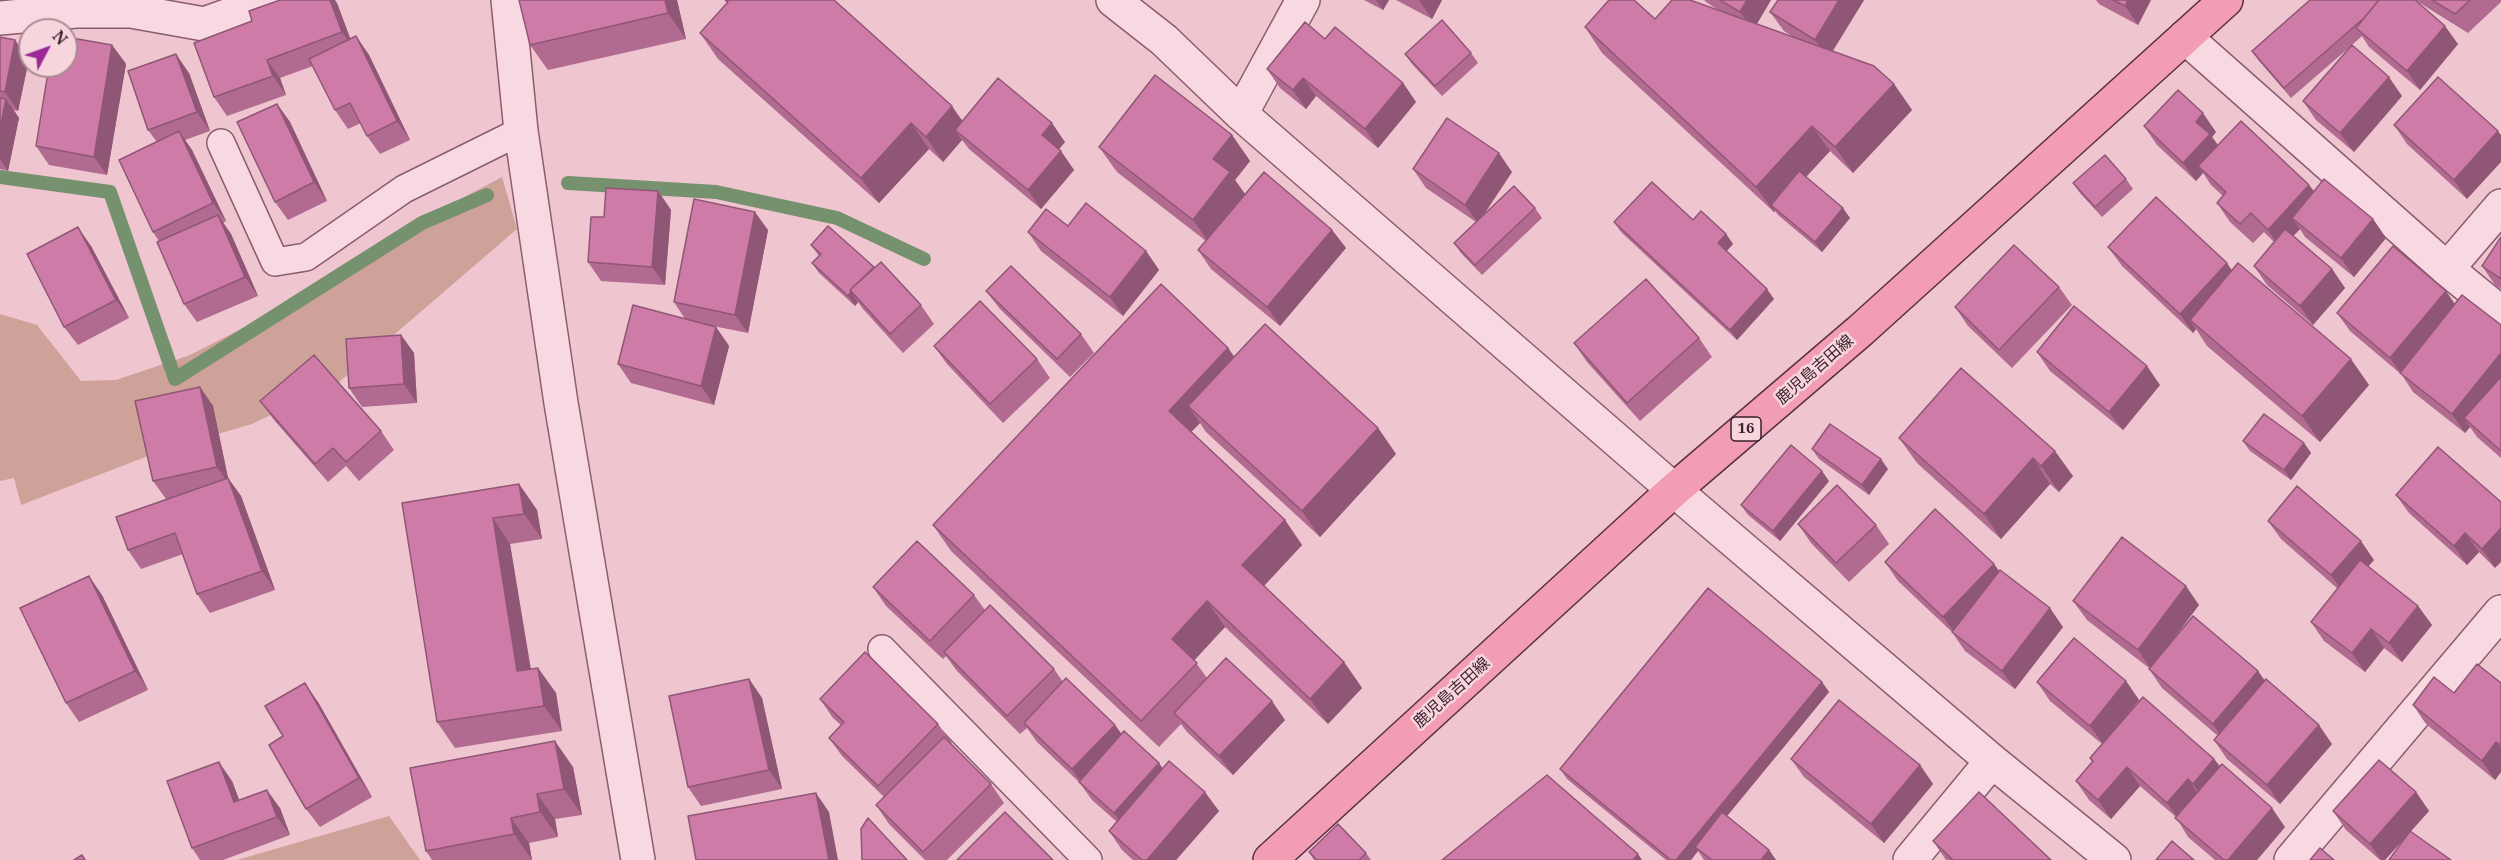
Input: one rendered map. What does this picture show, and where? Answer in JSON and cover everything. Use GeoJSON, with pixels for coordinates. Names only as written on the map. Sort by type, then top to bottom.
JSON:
{"type":"FeatureCollection","features":[{"type":"Feature","properties":{"kind":"main road","name":"鹿児島吉田線"},"geometry":{"type":"LineString","coordinates":[[1270,860],[1674,490],[1862,330],[2226,0]]}},
{"type":"Feature","properties":{"kind":"street"},"geometry":{"type":"LineString","coordinates":[[0,18],[75,11],[131,11],[204,24],[272,0]]}},
{"type":"Feature","properties":{"kind":"street"},"geometry":{"type":"LineString","coordinates":[[508,0],[521,131],[561,403],[638,860]]}},
{"type":"Feature","properties":{"kind":"street"},"geometry":{"type":"LineString","coordinates":[[1113,0],[1164,40],[1241,114],[1674,490],[1992,760],[2114,860]]}},
{"type":"Feature","properties":{"kind":"street"},"geometry":{"type":"LineString","coordinates":[[1241,114],[1303,0]]}},
{"type":"Feature","properties":{"kind":"street"},"geometry":{"type":"LineString","coordinates":[[2185,37],[2447,269],[2501,313]]}},
{"type":"Feature","properties":{"kind":"street"},"geometry":{"type":"LineString","coordinates":[[2447,269],[2501,206]]}},
{"type":"Feature","properties":{"kind":"street"},"geometry":{"type":"LineString","coordinates":[[2291,860],[2501,612]]}},
{"type":"Feature","properties":{"kind":"street"},"geometry":{"type":"LineString","coordinates":[[1910,860],[1992,760]]}},
{"type":"Feature","properties":{"kind":"lane"},"geometry":{"type":"LineString","coordinates":[[221,143],[275,262],[306,257],[404,189],[521,131]]}},
{"type":"Feature","properties":{"kind":"lane"},"geometry":{"type":"LineString","coordinates":[[882,649],[1089,860]]}},
{"type":"Feature","properties":{"kind":"shaded area"},"geometry":{"type":"Polygon","coordinates":[[[502,177],[517,229],[339,382],[252,424],[166,449],[21,505],[14,478],[0,481],[0,314],[37,325],[81,381],[116,380],[190,355],[294,302],[388,238],[502,177]]]}},
{"type":"Feature","properties":{"kind":"shaded area"},"geometry":{"type":"Polygon","coordinates":[[[389,816],[420,860],[237,860],[389,816]]]}},
{"type":"Feature","properties":{"kind":"building"},"geometry":{"type":"Polygon","coordinates":[[[280,0],[330,0],[342,32],[267,60],[273,76],[214,97],[194,43],[252,21],[249,11],[280,0]]]}},
{"type":"Feature","properties":{"kind":"building"},"geometry":{"type":"Polygon","coordinates":[[[519,0],[665,0],[668,13],[530,45],[519,0]]]}},
{"type":"Feature","properties":{"kind":"building"},"geometry":{"type":"Polygon","coordinates":[[[726,0],[834,0],[952,106],[926,137],[911,123],[861,178],[700,33],[728,2],[726,0]]]}},
{"type":"Feature","properties":{"kind":"building"},"geometry":{"type":"Polygon","coordinates":[[[1609,0],[1634,0],[1655,19],[1672,0],[1690,0],[1874,66],[1894,84],[1835,147],[1812,126],[1756,187],[1585,27],[1609,0]]]}},
{"type":"Feature","properties":{"kind":"building"},"geometry":{"type":"Polygon","coordinates":[[[1720,0],[1747,0],[1740,12],[1720,0]]]}},
{"type":"Feature","properties":{"kind":"building"},"geometry":{"type":"Polygon","coordinates":[[[1778,0],[1839,0],[1815,40],[1770,12],[1778,0]]]}},
{"type":"Feature","properties":{"kind":"building"},"geometry":{"type":"Polygon","coordinates":[[[2113,0],[2128,0],[2125,6],[2113,0]]]}},
{"type":"Feature","properties":{"kind":"building"},"geometry":{"type":"Polygon","coordinates":[[[2310,0],[2379,0],[2364,18],[2284,88],[2252,51],[2310,0]]]}},
{"type":"Feature","properties":{"kind":"building"},"geometry":{"type":"Polygon","coordinates":[[[2379,0],[2415,0],[2445,26],[2407,71],[2356,28],[2379,0]]]}},
{"type":"Feature","properties":{"kind":"building"},"geometry":{"type":"Polygon","coordinates":[[[2432,0],[2470,0],[2455,14],[2432,0]]]}},
{"type":"Feature","properties":{"kind":"building"},"geometry":{"type":"Polygon","coordinates":[[[1442,20],[1471,53],[1435,86],[1405,54],[1442,20]]]}},
{"type":"Feature","properties":{"kind":"building"},"geometry":{"type":"Polygon","coordinates":[[[1305,22],[1325,39],[1335,27],[1403,83],[1365,129],[1303,78],[1293,90],[1267,69],[1305,22]]]}},
{"type":"Feature","properties":{"kind":"building"},"geometry":{"type":"Polygon","coordinates":[[[356,36],[397,121],[367,136],[350,103],[335,110],[309,59],[356,36]]]}},
{"type":"Feature","properties":{"kind":"building"},"geometry":{"type":"Polygon","coordinates":[[[0,37],[15,40],[5,92],[0,91],[0,37]]]}},
{"type":"Feature","properties":{"kind":"building"},"geometry":{"type":"Polygon","coordinates":[[[78,39],[112,45],[94,157],[36,146],[47,78],[78,78],[78,39]]]}},
{"type":"Feature","properties":{"kind":"building"},"geometry":{"type":"Polygon","coordinates":[[[2352,45],[2389,77],[2340,133],[2303,101],[2352,45]]]}},
{"type":"Feature","properties":{"kind":"building"},"geometry":{"type":"Polygon","coordinates":[[[176,54],[197,112],[148,130],[128,71],[176,54]]]}},
{"type":"Feature","properties":{"kind":"building"},"geometry":{"type":"Polygon","coordinates":[[[1155,75],[1232,135],[1213,159],[1230,172],[1193,220],[1099,147],[1155,75]]]}},
{"type":"Feature","properties":{"kind":"building"},"geometry":{"type":"Polygon","coordinates":[[[2438,77],[2498,131],[2454,180],[2394,125],[2438,77]]]}},
{"type":"Feature","properties":{"kind":"building"},"geometry":{"type":"Polygon","coordinates":[[[998,78],[1052,123],[1042,135],[1061,151],[1028,190],[955,130],[998,78]]]}},
{"type":"Feature","properties":{"kind":"building"},"geometry":{"type":"Polygon","coordinates":[[[2178,90],[2203,113],[2196,122],[2210,134],[2183,163],[2144,126],[2178,90]]]}},
{"type":"Feature","properties":{"kind":"building"},"geometry":{"type":"Polygon","coordinates":[[[0,98],[6,99],[0,128],[0,98]]]}},
{"type":"Feature","properties":{"kind":"building"},"geometry":{"type":"Polygon","coordinates":[[[277,104],[314,182],[275,202],[237,122],[277,104]]]}},
{"type":"Feature","properties":{"kind":"building"},"geometry":{"type":"Polygon","coordinates":[[[1447,118],[1499,153],[1465,205],[1413,169],[1447,118]]]}},
{"type":"Feature","properties":{"kind":"building"},"geometry":{"type":"Polygon","coordinates":[[[2241,121],[2309,185],[2268,230],[2251,213],[2240,224],[2217,203],[2226,192],[2198,166],[2241,121]]]}},
{"type":"Feature","properties":{"kind":"building"},"geometry":{"type":"Polygon","coordinates":[[[179,131],[213,203],[153,232],[119,160],[179,131]]]}},
{"type":"Feature","properties":{"kind":"building"},"geometry":{"type":"Polygon","coordinates":[[[2105,155],[2126,179],[2095,207],[2073,183],[2105,155]]]}},
{"type":"Feature","properties":{"kind":"building"},"geometry":{"type":"Polygon","coordinates":[[[1799,171],[1843,208],[1815,242],[1771,205],[1799,171]]]}},
{"type":"Feature","properties":{"kind":"building"},"geometry":{"type":"Polygon","coordinates":[[[1264,172],[1332,230],[1267,307],[1198,250],[1264,172]]]}},
{"type":"Feature","properties":{"kind":"building"},"geometry":{"type":"Polygon","coordinates":[[[2324,179],[2373,219],[2341,258],[2292,218],[2324,179]]]}},
{"type":"Feature","properties":{"kind":"building"},"geometry":{"type":"Polygon","coordinates":[[[1652,182],[1693,220],[1701,211],[1726,234],[1718,243],[1767,289],[1730,330],[1614,222],[1652,182]]]}},
{"type":"Feature","properties":{"kind":"building"},"geometry":{"type":"Polygon","coordinates":[[[1514,186],[1535,208],[1475,265],[1454,243],[1514,186]]]}},
{"type":"Feature","properties":{"kind":"building"},"geometry":{"type":"Polygon","coordinates":[[[606,188],[658,191],[652,267],[588,262],[591,217],[604,217],[606,188]]]}},
{"type":"Feature","properties":{"kind":"building"},"geometry":{"type":"Polygon","coordinates":[[[2156,197],[2227,263],[2180,314],[2108,247],[2156,197]]]}},
{"type":"Feature","properties":{"kind":"building"},"geometry":{"type":"Polygon","coordinates":[[[694,199],[755,212],[735,315],[674,302],[694,199]]]}},
{"type":"Feature","properties":{"kind":"building"},"geometry":{"type":"Polygon","coordinates":[[[1086,203],[1146,251],[1110,297],[1028,232],[1046,209],[1068,226],[1086,203]]]}},
{"type":"Feature","properties":{"kind":"building"},"geometry":{"type":"Polygon","coordinates":[[[218,215],[245,277],[184,304],[157,242],[218,215]]]}},
{"type":"Feature","properties":{"kind":"building"},"geometry":{"type":"Polygon","coordinates":[[[828,226],[874,267],[850,290],[848,296],[812,263],[821,254],[811,245],[828,226]]]}},
{"type":"Feature","properties":{"kind":"building"},"geometry":{"type":"Polygon","coordinates":[[[78,227],[116,300],[64,327],[27,254],[78,227]]]}},
{"type":"Feature","properties":{"kind":"building"},"geometry":{"type":"Polygon","coordinates":[[[2285,229],[2332,269],[2300,306],[2254,266],[2285,229]]]}},
{"type":"Feature","properties":{"kind":"building"},"geometry":{"type":"Polygon","coordinates":[[[2501,237],[2501,279],[2482,266],[2501,237]]]}},
{"type":"Feature","properties":{"kind":"building"},"geometry":{"type":"Polygon","coordinates":[[[2014,245],[2059,287],[1999,350],[1955,307],[2014,245]]]}},
{"type":"Feature","properties":{"kind":"building"},"geometry":{"type":"Polygon","coordinates":[[[2393,246],[2446,291],[2390,358],[2337,313],[2393,246]]]}},
{"type":"Feature","properties":{"kind":"building"},"geometry":{"type":"Polygon","coordinates":[[[881,262],[921,305],[890,334],[850,290],[881,262]]]}},
{"type":"Feature","properties":{"kind":"building"},"geometry":{"type":"Polygon","coordinates":[[[2238,263],[2351,359],[2302,416],[2190,320],[2238,263]]]}},
{"type":"Feature","properties":{"kind":"building"},"geometry":{"type":"Polygon","coordinates":[[[1011,266],[1081,334],[1057,359],[986,291],[1011,266]]]}},
{"type":"Feature","properties":{"kind":"building"},"geometry":{"type":"Polygon","coordinates":[[[1646,279],[1699,338],[1627,403],[1574,343],[1646,279]]]}},
{"type":"Feature","properties":{"kind":"building"},"geometry":{"type":"Polygon","coordinates":[[[1161,284],[1228,348],[1169,411],[1285,520],[1242,565],[1344,662],[1310,699],[1207,601],[1172,639],[1197,663],[1141,721],[933,525],[1161,284]]]}},
{"type":"Feature","properties":{"kind":"building"},"geometry":{"type":"Polygon","coordinates":[[[2462,295],[2501,325],[2501,353],[2452,414],[2400,373],[2462,295]]]}},
{"type":"Feature","properties":{"kind":"building"},"geometry":{"type":"Polygon","coordinates":[[[980,301],[1037,359],[990,404],[934,346],[980,301]]]}},
{"type":"Feature","properties":{"kind":"building"},"geometry":{"type":"Polygon","coordinates":[[[633,305],[716,327],[701,386],[618,364],[633,305]]]}},
{"type":"Feature","properties":{"kind":"building"},"geometry":{"type":"Polygon","coordinates":[[[2074,306],[2147,366],[2109,412],[2037,352],[2074,306]]]}},
{"type":"Feature","properties":{"kind":"building"},"geometry":{"type":"Polygon","coordinates":[[[1265,324],[1378,428],[1302,511],[1188,406],[1265,324]]]}},
{"type":"Feature","properties":{"kind":"building"},"geometry":{"type":"Polygon","coordinates":[[[401,335],[404,384],[349,388],[346,339],[401,335]]]}},
{"type":"Feature","properties":{"kind":"building"},"geometry":{"type":"Polygon","coordinates":[[[314,355],[381,431],[346,462],[333,448],[315,464],[260,401],[314,355]]]}},
{"type":"Feature","properties":{"kind":"building"},"geometry":{"type":"Polygon","coordinates":[[[1961,368],[2055,451],[2041,466],[2033,458],[1984,514],[1899,438],[1961,368]]]}},
{"type":"Feature","properties":{"kind":"building"},"geometry":{"type":"Polygon","coordinates":[[[2501,377],[2501,451],[2464,418],[2501,377]]]}},
{"type":"Feature","properties":{"kind":"building"},"geometry":{"type":"Polygon","coordinates":[[[200,387],[217,467],[153,481],[135,401],[200,387]]]}},
{"type":"Feature","properties":{"kind":"building"},"geometry":{"type":"Polygon","coordinates":[[[2264,414],[2304,443],[2284,470],[2243,441],[2264,414]]]}},
{"type":"Feature","properties":{"kind":"building"},"geometry":{"type":"Polygon","coordinates":[[[1830,424],[1881,459],[1862,485],[1812,449],[1830,424]]]}},
{"type":"Feature","properties":{"kind":"building"},"geometry":{"type":"Polygon","coordinates":[[[1791,445],[1822,471],[1773,531],[1741,505],[1791,445]]]}},
{"type":"Feature","properties":{"kind":"building"},"geometry":{"type":"Polygon","coordinates":[[[2438,447],[2501,502],[2501,528],[2482,549],[2465,533],[2454,546],[2396,495],[2438,447]]]}},
{"type":"Feature","properties":{"kind":"building"},"geometry":{"type":"Polygon","coordinates":[[[228,478],[262,571],[197,594],[175,533],[128,550],[116,517],[228,478]]]}},
{"type":"Feature","properties":{"kind":"building"},"geometry":{"type":"Polygon","coordinates":[[[519,484],[524,514],[493,518],[517,671],[538,668],[544,706],[437,722],[402,503],[519,484]]]}},
{"type":"Feature","properties":{"kind":"building"},"geometry":{"type":"Polygon","coordinates":[[[1837,485],[1876,525],[1836,563],[1798,524],[1837,485]]]}},
{"type":"Feature","properties":{"kind":"building"},"geometry":{"type":"Polygon","coordinates":[[[2297,486],[2361,541],[2331,575],[2268,521],[2297,486]]]}},
{"type":"Feature","properties":{"kind":"building"},"geometry":{"type":"Polygon","coordinates":[[[1935,509],[1994,564],[1943,617],[1885,562],[1935,509]]]}},
{"type":"Feature","properties":{"kind":"building"},"geometry":{"type":"Polygon","coordinates":[[[2122,537],[2186,586],[2138,650],[2073,601],[2122,537]]]}},
{"type":"Feature","properties":{"kind":"building"},"geometry":{"type":"Polygon","coordinates":[[[917,541],[974,595],[930,641],[873,587],[917,541]]]}},
{"type":"Feature","properties":{"kind":"building"},"geometry":{"type":"Polygon","coordinates":[[[2360,560],[2418,606],[2389,643],[2371,629],[2352,653],[2311,622],[2360,560]]]}},
{"type":"Feature","properties":{"kind":"building"},"geometry":{"type":"Polygon","coordinates":[[[2000,570],[2050,608],[2002,671],[1952,632],[2000,570]]]}},
{"type":"Feature","properties":{"kind":"building"},"geometry":{"type":"Polygon","coordinates":[[[89,576],[135,671],[66,703],[20,608],[89,576]]]}},
{"type":"Feature","properties":{"kind":"building"},"geometry":{"type":"Polygon","coordinates":[[[1708,588],[1822,682],[1676,860],[1671,860],[1560,769],[1708,588]]]}},
{"type":"Feature","properties":{"kind":"building"},"geometry":{"type":"Polygon","coordinates":[[[990,605],[1054,669],[1007,716],[944,652],[990,605]]]}},
{"type":"Feature","properties":{"kind":"building"},"geometry":{"type":"Polygon","coordinates":[[[2193,616],[2258,671],[2213,724],[2149,669],[2193,616]]]}},
{"type":"Feature","properties":{"kind":"building"},"geometry":{"type":"Polygon","coordinates":[[[2074,638],[2126,681],[2090,726],[2037,682],[2074,638]]]}},
{"type":"Feature","properties":{"kind":"building"},"geometry":{"type":"Polygon","coordinates":[[[865,652],[938,724],[878,786],[829,738],[844,722],[820,699],[865,652]]]}},
{"type":"Feature","properties":{"kind":"building"},"geometry":{"type":"Polygon","coordinates":[[[1226,658],[1272,701],[1219,756],[1174,713],[1226,658]]]}},
{"type":"Feature","properties":{"kind":"building"},"geometry":{"type":"Polygon","coordinates":[[[2477,664],[2501,683],[2501,745],[2496,742],[2482,761],[2413,705],[2434,677],[2454,693],[2477,664]]]}},
{"type":"Feature","properties":{"kind":"building"},"geometry":{"type":"Polygon","coordinates":[[[1066,678],[1115,725],[1072,769],[1024,723],[1066,678]]]}},
{"type":"Feature","properties":{"kind":"building"},"geometry":{"type":"Polygon","coordinates":[[[749,679],[769,770],[688,787],[669,696],[749,679]]]}},
{"type":"Feature","properties":{"kind":"building"},"geometry":{"type":"Polygon","coordinates":[[[2266,679],[2319,725],[2267,785],[2214,740],[2266,679]]]}},
{"type":"Feature","properties":{"kind":"building"},"geometry":{"type":"Polygon","coordinates":[[[305,683],[359,778],[306,809],[269,745],[283,736],[265,706],[305,683]]]}},
{"type":"Feature","properties":{"kind":"building"},"geometry":{"type":"Polygon","coordinates":[[[2143,697],[2214,759],[2193,784],[2188,779],[2167,803],[2127,767],[2098,800],[2076,781],[2093,761],[2090,758],[2143,697]]]}},
{"type":"Feature","properties":{"kind":"building"},"geometry":{"type":"Polygon","coordinates":[[[1839,700],[1920,765],[1871,824],[1791,759],[1839,700]]]}},
{"type":"Feature","properties":{"kind":"building"},"geometry":{"type":"Polygon","coordinates":[[[1124,731],[1159,763],[1114,813],[1079,782],[1124,731]]]}},
{"type":"Feature","properties":{"kind":"building"},"geometry":{"type":"Polygon","coordinates":[[[944,737],[991,784],[923,852],[876,805],[944,737]]]}},
{"type":"Feature","properties":{"kind":"building"},"geometry":{"type":"Polygon","coordinates":[[[555,741],[564,789],[537,794],[540,812],[511,818],[514,834],[426,851],[410,768],[555,741]]]}},
{"type":"Feature","properties":{"kind":"building"},"geometry":{"type":"Polygon","coordinates":[[[2379,760],[2416,792],[2370,844],[2333,811],[2379,760]]]}},
{"type":"Feature","properties":{"kind":"building"},"geometry":{"type":"Polygon","coordinates":[[[1169,761],[1205,792],[1147,860],[1142,860],[1109,831],[1169,761]]]}},
{"type":"Feature","properties":{"kind":"building"},"geometry":{"type":"Polygon","coordinates":[[[219,762],[234,802],[267,790],[277,817],[192,848],[167,781],[219,762]]]}},
{"type":"Feature","properties":{"kind":"building"},"geometry":{"type":"Polygon","coordinates":[[[2222,764],[2272,808],[2228,860],[2224,860],[2175,818],[2222,764]]]}},
{"type":"Feature","properties":{"kind":"building"},"geometry":{"type":"Polygon","coordinates":[[[1547,775],[1638,854],[1633,860],[1442,860],[1547,775]]]}},
{"type":"Feature","properties":{"kind":"building"},"geometry":{"type":"Polygon","coordinates":[[[1979,792],[2051,860],[1953,860],[1933,841],[1979,792]]]}},
{"type":"Feature","properties":{"kind":"building"},"geometry":{"type":"Polygon","coordinates":[[[816,793],[829,860],[696,860],[688,816],[816,793]]]}},
{"type":"Feature","properties":{"kind":"building"},"geometry":{"type":"Polygon","coordinates":[[[1005,812],[1053,860],[957,860],[1005,812]]]}},
{"type":"Feature","properties":{"kind":"building"},"geometry":{"type":"Polygon","coordinates":[[[1722,812],[1769,850],[1761,860],[1712,860],[1695,847],[1722,812]]]}},
{"type":"Feature","properties":{"kind":"building"},"geometry":{"type":"Polygon","coordinates":[[[868,818],[907,860],[862,860],[861,829],[868,818]]]}},
{"type":"Feature","properties":{"kind":"building"},"geometry":{"type":"Polygon","coordinates":[[[1338,824],[1366,853],[1359,860],[1317,860],[1309,852],[1338,824]]]}},
{"type":"Feature","properties":{"kind":"building"},"geometry":{"type":"Polygon","coordinates":[[[2410,831],[2451,860],[2389,860],[2410,831]]]}},
{"type":"Feature","properties":{"kind":"building"},"geometry":{"type":"Polygon","coordinates":[[[2172,841],[2194,860],[2156,860],[2172,841]]]}},
{"type":"Feature","properties":{"kind":"building"},"geometry":{"type":"Polygon","coordinates":[[[2320,848],[2334,860],[2310,860],[2320,848]]]}},
{"type":"Feature","properties":{"kind":"building"},"geometry":{"type":"Polygon","coordinates":[[[82,855],[85,860],[74,860],[82,855]]]}},
{"type":"Feature","properties":{"kind":"waterway"},"geometry":{"type":"LineString","coordinates":[[0,177],[110,192],[175,379],[422,223],[487,195]]}},
{"type":"Feature","properties":{"kind":"waterway"},"geometry":{"type":"LineString","coordinates":[[568,183],[716,192],[837,218],[924,259]]}}]}
